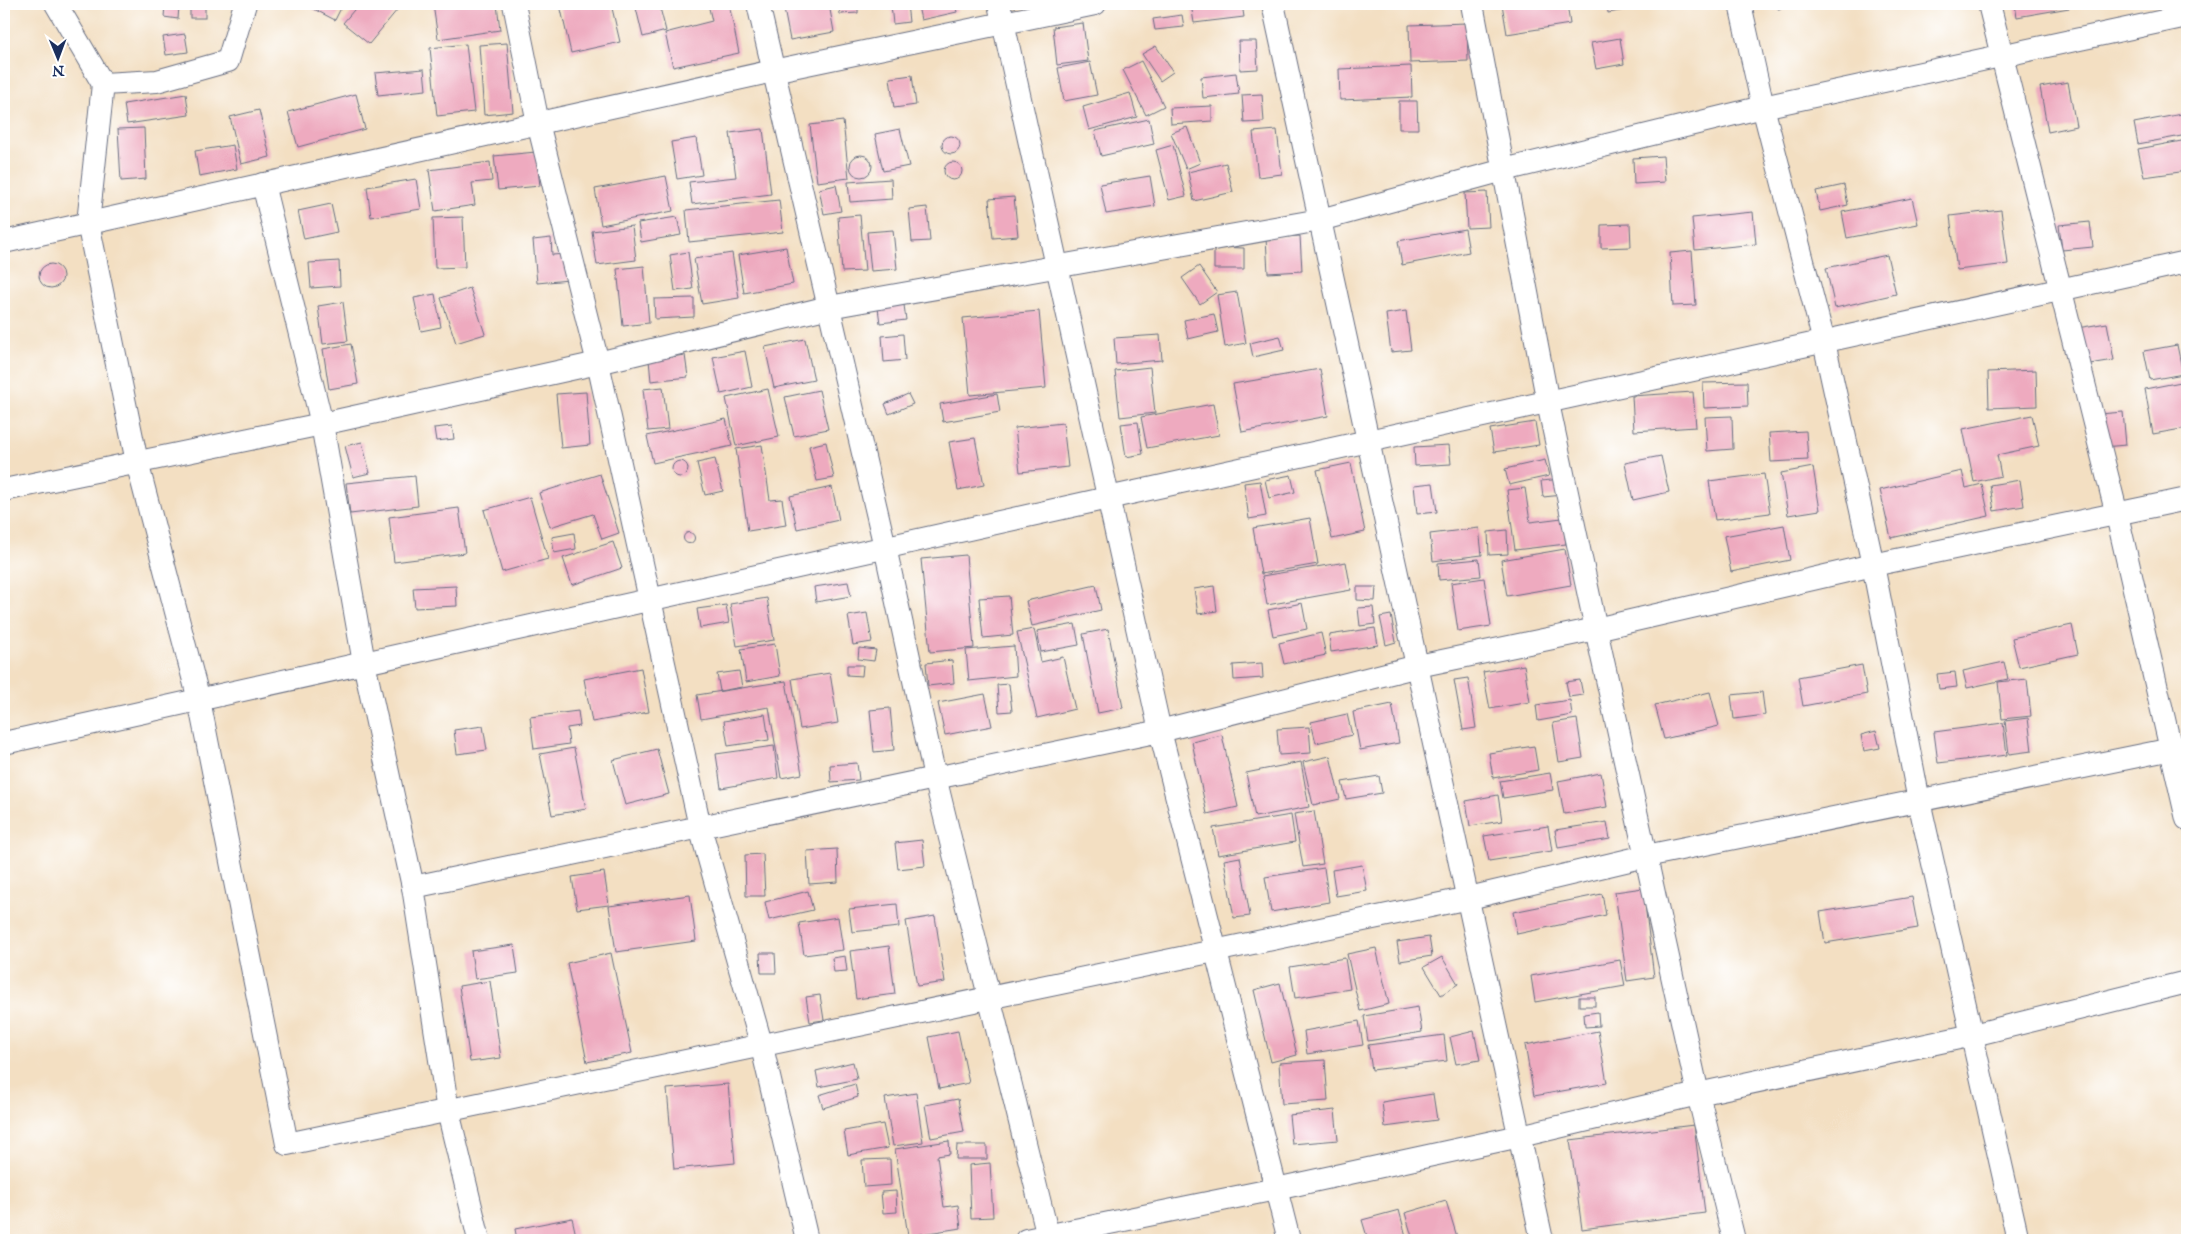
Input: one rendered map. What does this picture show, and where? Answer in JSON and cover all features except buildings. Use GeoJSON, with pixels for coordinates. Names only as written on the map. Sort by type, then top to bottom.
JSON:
{"type":"FeatureCollection","features":[{"type":"Feature","properties":{"kind":"street"},"geometry":{"type":"LineString","coordinates":[[56,4],[103,84],[88,223],[137,462],[199,700],[287,1144],[1215,952],[1469,898],[1646,856],[2179,747]]}},
{"type":"Feature","properties":{"kind":"street"},"geometry":{"type":"LineString","coordinates":[[103,84],[157,81],[228,62],[245,4]]}},
{"type":"Feature","properties":{"kind":"street"},"geometry":{"type":"LineString","coordinates":[[514,4],[538,123],[598,362],[700,827],[762,1046],[807,1240]]}},
{"type":"Feature","properties":{"kind":"street"},"geometry":{"type":"LineString","coordinates":[[758,4],[885,547],[934,776],[991,998],[1049,1238]]}},
{"type":"Feature","properties":{"kind":"street"},"geometry":{"type":"LineString","coordinates":[[4,242],[773,71],[1000,12],[1094,4]]}},
{"type":"Feature","properties":{"kind":"street"},"geometry":{"type":"LineString","coordinates":[[1273,4],[1370,442],[1542,1240]]}},
{"type":"Feature","properties":{"kind":"street"},"geometry":{"type":"LineString","coordinates":[[1472,4],[1548,403],[1698,1094],[1734,1240]]}},
{"type":"Feature","properties":{"kind":"street"},"geometry":{"type":"LineString","coordinates":[[1740,4],[1763,107],[1824,342],[1873,565],[1919,801],[2018,1240]]}},
{"type":"Feature","properties":{"kind":"street"},"geometry":{"type":"LineString","coordinates":[[1989,4],[2117,514],[2179,747],[2187,819]]}},
{"type":"Feature","properties":{"kind":"street"},"geometry":{"type":"LineString","coordinates":[[1000,12],[1160,731],[1289,1240]]}},
{"type":"Feature","properties":{"kind":"street"},"geometry":{"type":"LineString","coordinates":[[4,490],[322,424],[598,362],[829,306],[1320,220],[1504,170],[1763,107],[2187,16]]}},
{"type":"Feature","properties":{"kind":"street"},"geometry":{"type":"LineString","coordinates":[[263,184],[322,424],[364,663],[413,887],[448,1111],[479,1240]]}},
{"type":"Feature","properties":{"kind":"street"},"geometry":{"type":"LineString","coordinates":[[4,744],[885,547],[2187,262]]}},
{"type":"Feature","properties":{"kind":"street"},"geometry":{"type":"LineString","coordinates":[[413,887],[934,776],[1160,731],[1418,666],[1596,629],[1873,565],[2187,499]]}},
{"type":"Feature","properties":{"kind":"street"},"geometry":{"type":"LineString","coordinates":[[1026,1240],[1049,1238],[1520,1136],[1698,1094],[1973,1035],[2187,982]]}}]}
